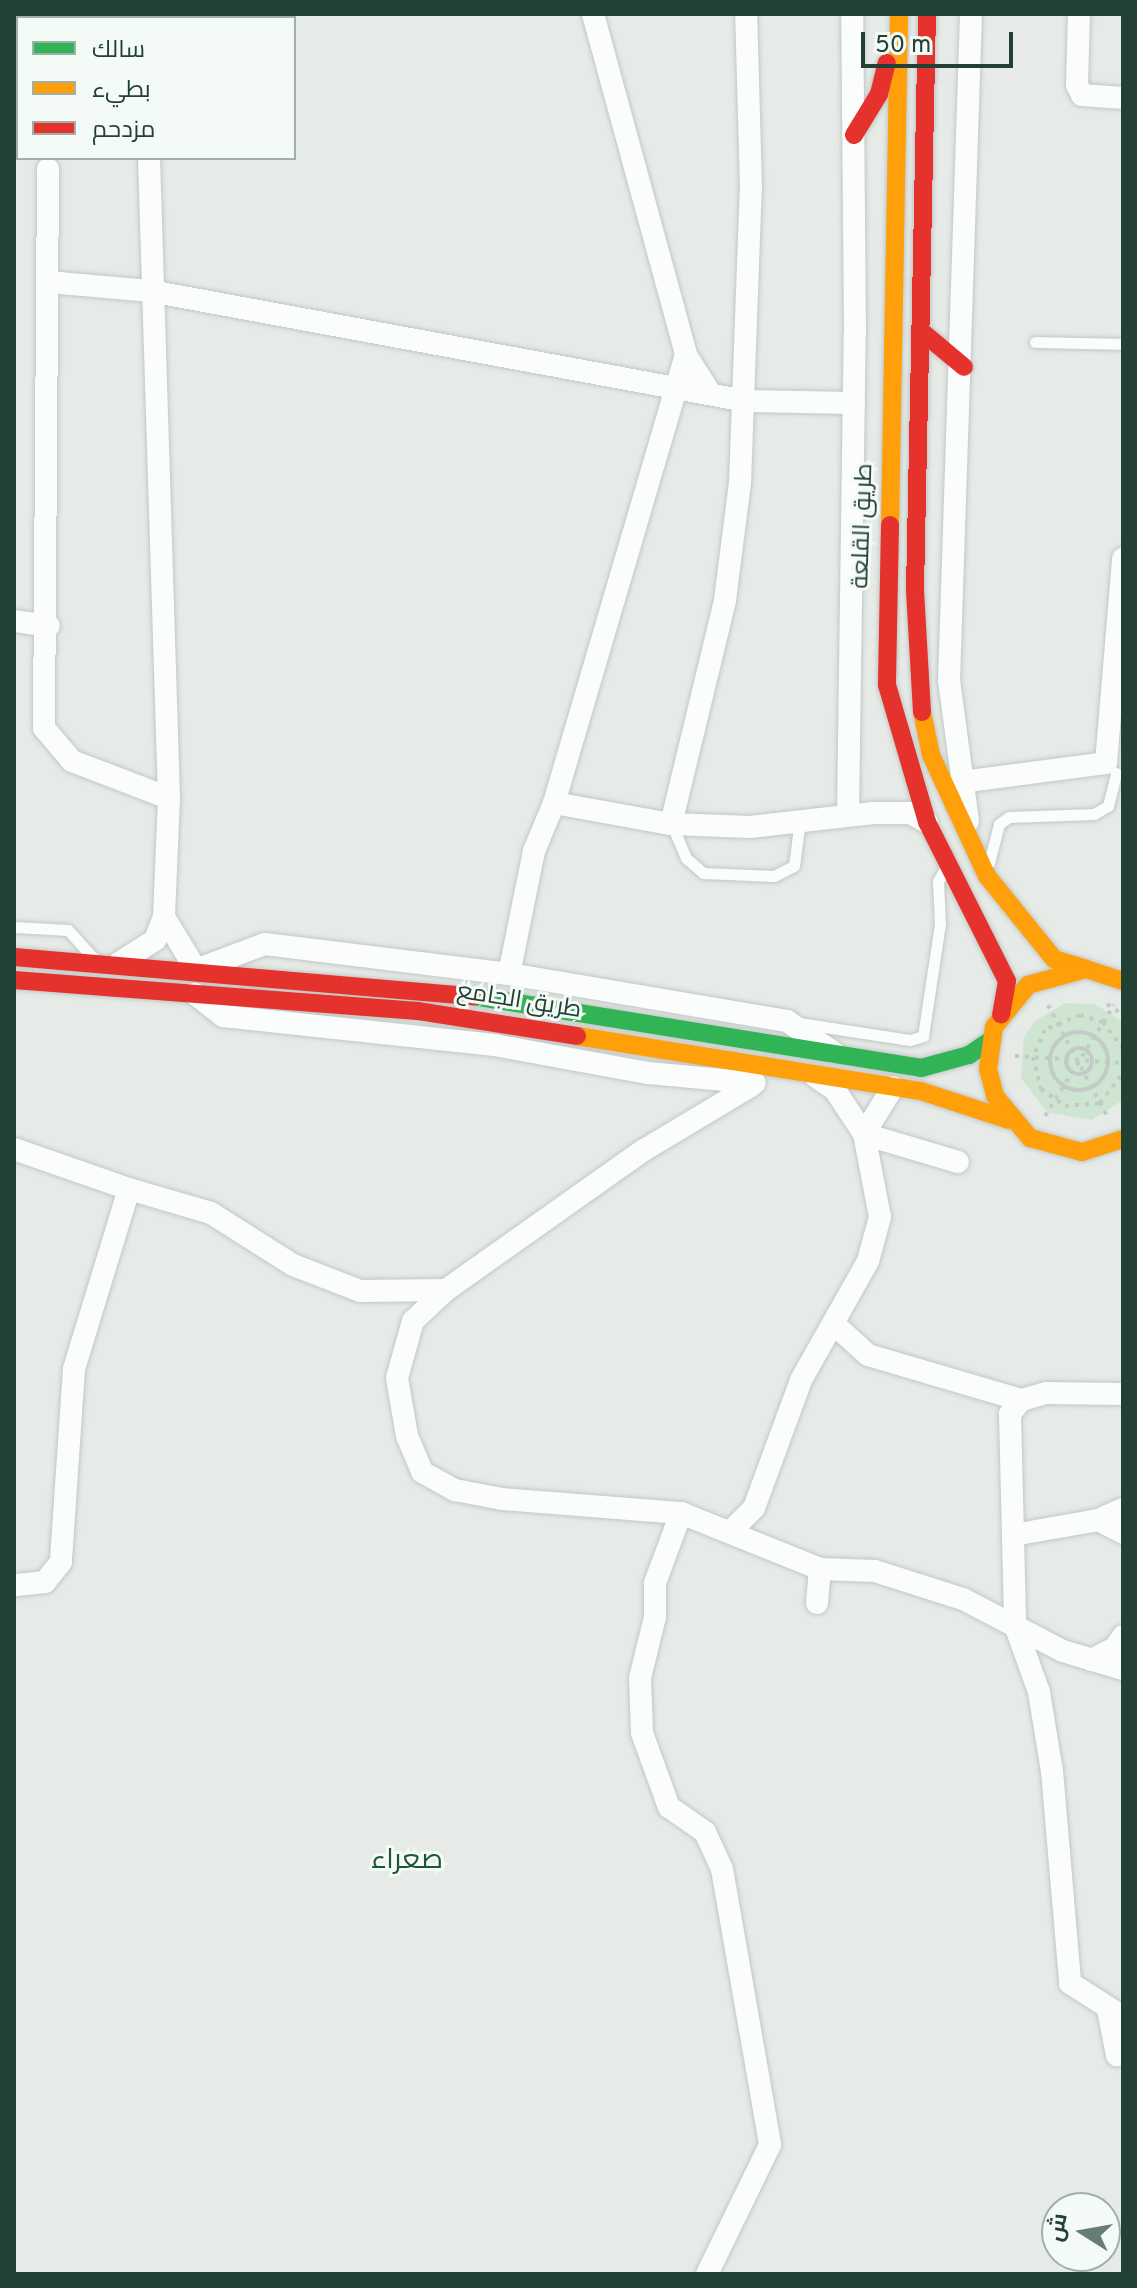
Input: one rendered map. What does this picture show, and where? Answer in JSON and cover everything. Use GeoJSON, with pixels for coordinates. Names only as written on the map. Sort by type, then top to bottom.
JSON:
{"type":"FeatureCollection","features":[{"type":"Feature","properties":{"kind":"main road"},"geometry":{"type":"LineString","coordinates":[[854,135],[879,94],[897,14]]}},
{"type":"Feature","properties":{"kind":"main road","name":"طريق القلعة"},"geometry":{"type":"LineString","coordinates":[[897,14],[887,685],[927,822],[1007,981],[1001,1014]]}},
{"type":"Feature","properties":{"kind":"main road"},"geometry":{"type":"LineString","coordinates":[[927,14],[916,666],[931,755],[964,834],[987,876],[1036,942],[1054,959],[1086,969],[1120,989]]}},
{"type":"Feature","properties":{"kind":"main road"},"geometry":{"type":"LineString","coordinates":[[925,102],[942,62],[946,14]]}},
{"type":"Feature","properties":{"kind":"main road"},"geometry":{"type":"LineString","coordinates":[[921,331],[964,367]]}},
{"type":"Feature","properties":{"kind":"main road","name":"طريق الجامع"},"geometry":{"type":"LineString","coordinates":[[14,957],[198,968],[421,988],[921,1068],[990,1048]]}},
{"type":"Feature","properties":{"kind":"main road"},"geometry":{"type":"LineString","coordinates":[[1086,969],[1034,981],[1001,1014],[990,1048],[995,1096],[1009,1120],[1030,1138],[1122,1164]]}},
{"type":"Feature","properties":{"kind":"main road","name":"طريق الجامع"},"geometry":{"type":"LineString","coordinates":[[14,980],[191,991],[418,1011],[893,1087],[977,1105],[1009,1120]]}},
{"type":"Feature","properties":{"kind":"main road"},"geometry":{"type":"LineString","coordinates":[[1082,1152],[1120,1141]]}},
{"type":"Feature","properties":{"kind":"street"},"geometry":{"type":"LineString","coordinates":[[593,14],[686,355],[710,393]]}},
{"type":"Feature","properties":{"kind":"street"},"geometry":{"type":"LineString","coordinates":[[671,824],[725,600],[746,401],[752,123],[746,14]]}},
{"type":"Feature","properties":{"kind":"street"},"geometry":{"type":"LineString","coordinates":[[848,814],[854,403],[852,14]]}},
{"type":"Feature","properties":{"kind":"street"},"geometry":{"type":"LineString","coordinates":[[964,834],[969,807],[962,782],[949,681],[964,367],[971,14]]}},
{"type":"Feature","properties":{"kind":"street"},"geometry":{"type":"LineString","coordinates":[[1079,14],[1077,85],[1082,95],[1123,98]]}},
{"type":"Feature","properties":{"kind":"street"},"geometry":{"type":"LineString","coordinates":[[119,963],[155,940],[164,917],[169,798],[150,291],[149,160]]}},
{"type":"Feature","properties":{"kind":"street"},"geometry":{"type":"LineString","coordinates":[[48,169],[49,626],[44,728],[55,748],[72,761],[169,798]]}},
{"type":"Feature","properties":{"kind":"street"},"geometry":{"type":"LineString","coordinates":[[48,282],[150,291],[746,401],[854,403]]}},
{"type":"Feature","properties":{"kind":"street"},"geometry":{"type":"LineString","coordinates":[[509,974],[534,851],[554,803],[672,389],[686,355]]}},
{"type":"Feature","properties":{"kind":"street"},"geometry":{"type":"LineString","coordinates":[[962,782],[1115,770],[1123,559]]}},
{"type":"Feature","properties":{"kind":"street"},"geometry":{"type":"LineString","coordinates":[[14,621],[49,626]]}},
{"type":"Feature","properties":{"kind":"street"},"geometry":{"type":"LineString","coordinates":[[554,803],[671,824],[750,827],[848,814],[910,813],[927,822]]}},
{"type":"Feature","properties":{"kind":"street"},"geometry":{"type":"LineString","coordinates":[[164,917],[198,968],[265,944],[509,974],[787,1021],[837,1054]]}},
{"type":"Feature","properties":{"kind":"street"},"geometry":{"type":"LineString","coordinates":[[191,991],[223,1016],[494,1045],[751,1086]]}},
{"type":"Feature","properties":{"kind":"street"},"geometry":{"type":"LineString","coordinates":[[776,1068],[644,1150],[446,1290],[413,1321],[397,1378],[407,1436],[422,1472],[455,1490],[502,1499],[681,1513],[820,1569],[875,1571],[963,1599],[1063,1651],[1123,1669]]}},
{"type":"Feature","properties":{"kind":"street"},"geometry":{"type":"LineString","coordinates":[[730,1532],[754,1508],[801,1380],[836,1326],[868,1261],[880,1217],[864,1134],[835,1090],[811,1074]]}},
{"type":"Feature","properties":{"kind":"street"},"geometry":{"type":"LineString","coordinates":[[864,1134],[893,1087]]}},
{"type":"Feature","properties":{"kind":"street"},"geometry":{"type":"LineString","coordinates":[[864,1134],[958,1162]]}},
{"type":"Feature","properties":{"kind":"street"},"geometry":{"type":"LineString","coordinates":[[14,1149],[129,1189],[211,1213],[293,1265],[360,1291],[446,1290]]}},
{"type":"Feature","properties":{"kind":"street"},"geometry":{"type":"LineString","coordinates":[[17,1591],[45,1582],[61,1562],[74,1369],[129,1189]]}},
{"type":"Feature","properties":{"kind":"street"},"geometry":{"type":"LineString","coordinates":[[836,1326],[868,1355],[1021,1400],[1046,1393],[1123,1394]]}},
{"type":"Feature","properties":{"kind":"street"},"geometry":{"type":"LineString","coordinates":[[1021,1400],[1010,1414],[1015,1625],[1039,1692],[1070,1983],[1115,2014],[1117,2055],[1123,2045]]}},
{"type":"Feature","properties":{"kind":"street"},"geometry":{"type":"LineString","coordinates":[[754,1508],[769,1547]]}},
{"type":"Feature","properties":{"kind":"street"},"geometry":{"type":"LineString","coordinates":[[1013,1535],[1098,1520],[1123,1509]]}},
{"type":"Feature","properties":{"kind":"street"},"geometry":{"type":"LineString","coordinates":[[681,1513],[655,1583],[655,1617],[640,1678],[642,1733],[669,1807],[705,1832],[722,1869],[770,2145],[707,2274]]}},
{"type":"Feature","properties":{"kind":"street"},"geometry":{"type":"LineString","coordinates":[[1098,1520],[1123,1531],[1123,1541]]}},
{"type":"Feature","properties":{"kind":"street"},"geometry":{"type":"LineString","coordinates":[[963,1599],[989,1597],[1013,1562]]}},
{"type":"Feature","properties":{"kind":"street"},"geometry":{"type":"LineString","coordinates":[[817,1603],[820,1569]]}},
{"type":"Feature","properties":{"kind":"street"},"geometry":{"type":"LineString","coordinates":[[1091,1660],[1115,1648],[1123,1636]]}},
{"type":"Feature","properties":{"kind":"street"},"geometry":{"type":"LineString","coordinates":[[1039,1692],[1046,1664],[1063,1651]]}},
{"type":"Feature","properties":{"kind":"lane"},"geometry":{"type":"LineString","coordinates":[[1035,342],[1123,344]]}},
{"type":"Feature","properties":{"kind":"lane"},"geometry":{"type":"LineString","coordinates":[[987,876],[999,824],[1009,817],[1094,814],[1108,806],[1115,770]]}},
{"type":"Feature","properties":{"kind":"lane"},"geometry":{"type":"LineString","coordinates":[[671,824],[686,858],[703,873],[774,876],[794,866],[800,820]]}},
{"type":"Feature","properties":{"kind":"lane"},"geometry":{"type":"LineString","coordinates":[[787,1021],[910,1040],[923,1036],[940,924],[938,881],[948,862]]}},
{"type":"Feature","properties":{"kind":"lane"},"geometry":{"type":"LineString","coordinates":[[14,927],[68,930],[96,962]]}},
{"type":"Feature","properties":{"kind":"path"},"geometry":{"type":"LineString","coordinates":[[1034,981],[1120,1141]]}},
{"type":"Feature","properties":{"kind":"path"},"geometry":{"type":"LineString","coordinates":[[1030,1138],[1113,1006],[1120,989]]}},
{"type":"Feature","properties":{"kind":"path"},"geometry":{"type":"LineString","coordinates":[[1097,999],[1113,1006],[1123,1015]]}},
{"type":"Feature","properties":{"kind":"path"},"geometry":{"type":"LineString","coordinates":[[1039,1011],[1056,1001]]}},
{"type":"Feature","properties":{"kind":"path"},"geometry":{"type":"LineString","coordinates":[[1123,1049],[1103,1022],[1080,1015],[1056,1021],[1045,1030],[1033,1057],[1041,1089],[1054,1101],[1076,1108],[1100,1103],[1123,1074]]}},
{"type":"Feature","properties":{"kind":"path"},"geometry":{"type":"LineString","coordinates":[[1065,1036],[1094,1036]]}},
{"type":"Feature","properties":{"kind":"path"},"geometry":{"type":"LineString","coordinates":[[1050,1058],[1065,1036]]}},
{"type":"Feature","properties":{"kind":"path"},"geometry":{"type":"LineString","coordinates":[[1094,1036],[1107,1062]]}},
{"type":"Feature","properties":{"kind":"path"},"geometry":{"type":"LineString","coordinates":[[1015,1068],[1016,1046]]}},
{"type":"Feature","properties":{"kind":"path"},"geometry":{"type":"LineString","coordinates":[[990,1048],[1014,1056],[1123,1063]]}},
{"type":"Feature","properties":{"kind":"path"},"geometry":{"type":"LineString","coordinates":[[1072,1049],[1085,1049]]}},
{"type":"Feature","properties":{"kind":"path"},"geometry":{"type":"LineString","coordinates":[[1065,1059],[1072,1049]]}},
{"type":"Feature","properties":{"kind":"path"},"geometry":{"type":"LineString","coordinates":[[1085,1049],[1092,1061]]}},
{"type":"Feature","properties":{"kind":"path"},"geometry":{"type":"LineString","coordinates":[[1050,1058],[1063,1086]]}},
{"type":"Feature","properties":{"kind":"path"},"geometry":{"type":"LineString","coordinates":[[1065,1059],[1071,1072]]}},
{"type":"Feature","properties":{"kind":"path"},"geometry":{"type":"LineString","coordinates":[[1085,1073],[1092,1061]]}},
{"type":"Feature","properties":{"kind":"path"},"geometry":{"type":"LineString","coordinates":[[1092,1087],[1107,1062]]}},
{"type":"Feature","properties":{"kind":"path"},"geometry":{"type":"LineString","coordinates":[[1071,1072],[1085,1073]]}},
{"type":"Feature","properties":{"kind":"path"},"geometry":{"type":"LineString","coordinates":[[1063,1086],[1092,1087]]}},
{"type":"Feature","properties":{"kind":"path"},"geometry":{"type":"LineString","coordinates":[[1035,1109],[1051,1121]]}},
{"type":"Feature","properties":{"kind":"path"},"geometry":{"type":"LineString","coordinates":[[1100,1122],[1115,1114]]}},
{"type":"Feature","properties":{"kind":"green space"},"geometry":{"type":"Polygon","coordinates":[[[1065,1003],[1095,1004],[1123,1022],[1123,1100],[1092,1120],[1047,1112],[1021,1078],[1024,1037],[1035,1021],[1065,1003]]]}},
{"type":"Feature","properties":{"kind":"traffic: fast"},"geometry":{"type":"LineString","coordinates":[[473,996],[921,1068],[969,1055],[990,1041]]}},
{"type":"Feature","properties":{"kind":"traffic: slow"},"geometry":{"type":"LineString","coordinates":[[890,525],[899,14]]}},
{"type":"Feature","properties":{"kind":"traffic: slow"},"geometry":{"type":"LineString","coordinates":[[922,712],[931,755],[987,876],[1054,959],[1086,969]]}},
{"type":"Feature","properties":{"kind":"traffic: slow"},"geometry":{"type":"LineString","coordinates":[[1123,981],[1086,969],[1028,985],[994,1027],[988,1069],[995,1096],[1030,1138],[1082,1152],[1123,1139]]}},
{"type":"Feature","properties":{"kind":"traffic: slow"},"geometry":{"type":"LineString","coordinates":[[577,1036],[921,1091],[1009,1120]]}},
{"type":"Feature","properties":{"kind":"traffic: jam"},"geometry":{"type":"LineString","coordinates":[[922,712],[915,590],[927,14]]}},
{"type":"Feature","properties":{"kind":"traffic: jam"},"geometry":{"type":"LineString","coordinates":[[854,135],[879,94],[887,63]]}},
{"type":"Feature","properties":{"kind":"traffic: jam"},"geometry":{"type":"LineString","coordinates":[[921,331],[964,367]]}},
{"type":"Feature","properties":{"kind":"traffic: jam"},"geometry":{"type":"LineString","coordinates":[[890,525],[887,685],[927,822],[1007,981],[1001,1014]]}},
{"type":"Feature","properties":{"kind":"traffic: jam"},"geometry":{"type":"LineString","coordinates":[[14,957],[473,996]]}},
{"type":"Feature","properties":{"kind":"traffic: jam"},"geometry":{"type":"LineString","coordinates":[[14,980],[418,1011],[577,1036]]}},
{"type":"Feature","properties":{"kind":"district","name":"صعراء"},"geometry":{"type":"Point","coordinates":[407,1861]}}]}
